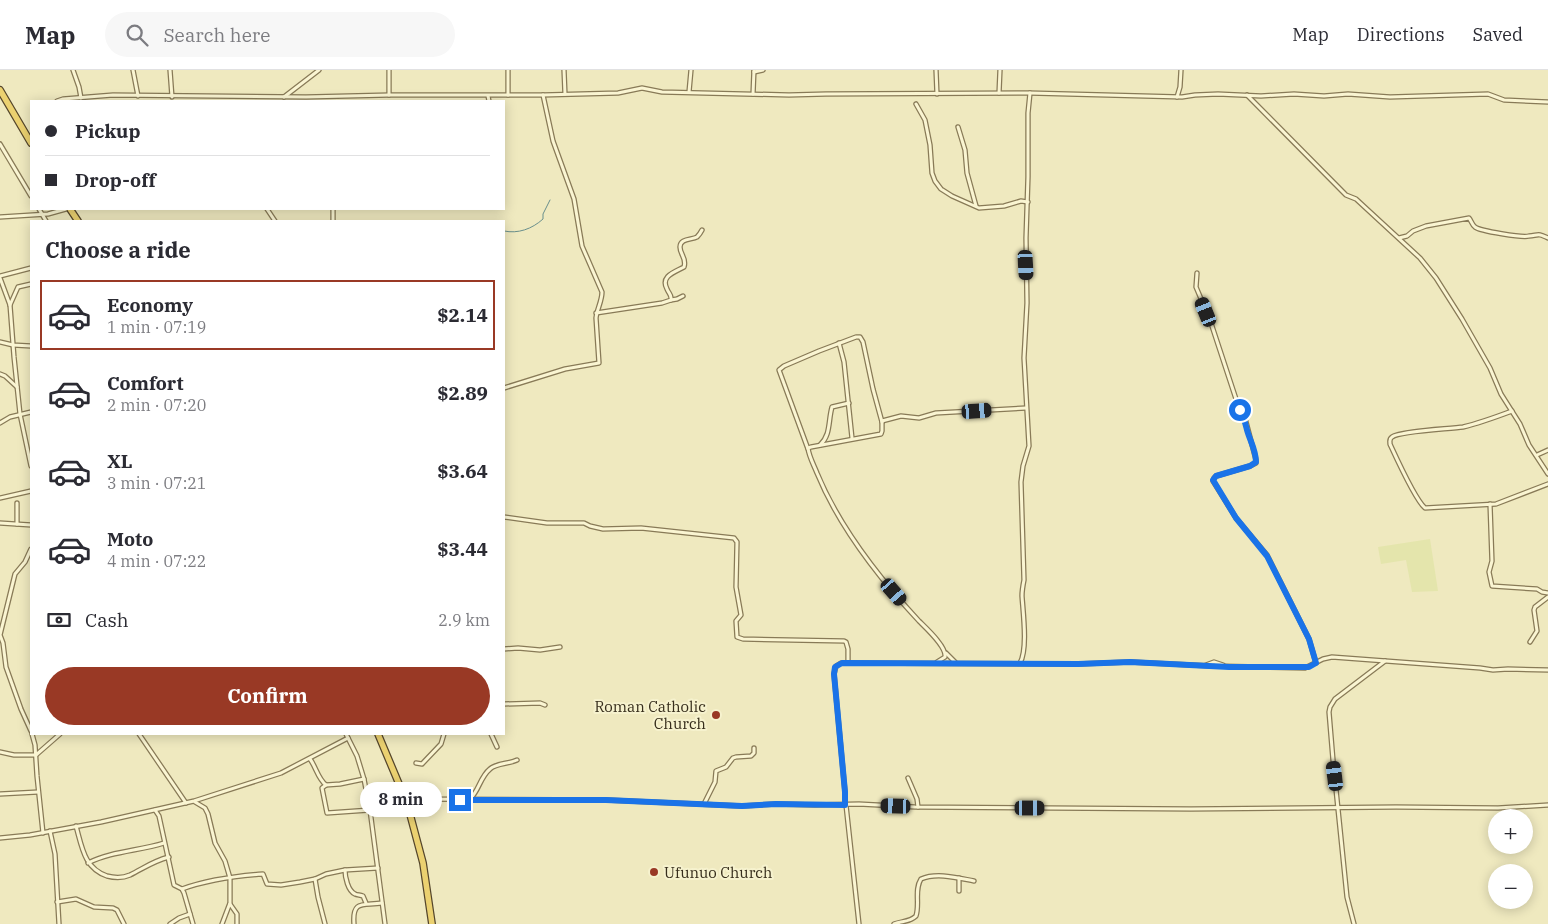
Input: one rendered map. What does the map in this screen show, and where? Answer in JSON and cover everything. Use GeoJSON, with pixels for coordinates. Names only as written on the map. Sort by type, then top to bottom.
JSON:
{"type":"FeatureCollection","features":[{"type":"Feature","properties":{"kind":"highway"},"geometry":{"type":"LineString","coordinates":[[0,90],[30,141]]}},
{"type":"Feature","properties":{"kind":"highway"},"geometry":{"type":"LineString","coordinates":[[378,735],[406,801],[424,863],[432,924]]}},
{"type":"Feature","properties":{"kind":"street"},"geometry":{"type":"LineString","coordinates":[[73,70],[81,98]]}},
{"type":"Feature","properties":{"kind":"street"},"geometry":{"type":"LineString","coordinates":[[133,70],[138,96]]}},
{"type":"Feature","properties":{"kind":"street"},"geometry":{"type":"LineString","coordinates":[[170,70],[172,97]]}},
{"type":"Feature","properties":{"kind":"street"},"geometry":{"type":"LineString","coordinates":[[284,97],[319,70]]}},
{"type":"Feature","properties":{"kind":"street"},"geometry":{"type":"LineString","coordinates":[[389,70],[389,95]]}},
{"type":"Feature","properties":{"kind":"street"},"geometry":{"type":"LineString","coordinates":[[508,70],[508,95]]}},
{"type":"Feature","properties":{"kind":"street"},"geometry":{"type":"LineString","coordinates":[[564,70],[565,94]]}},
{"type":"Feature","properties":{"kind":"street"},"geometry":{"type":"LineString","coordinates":[[689,92],[691,70]]}},
{"type":"Feature","properties":{"kind":"street"},"geometry":{"type":"LineString","coordinates":[[753,94],[754,71],[763,70]]}},
{"type":"Feature","properties":{"kind":"street"},"geometry":{"type":"LineString","coordinates":[[936,70],[937,94]]}},
{"type":"Feature","properties":{"kind":"street"},"geometry":{"type":"LineString","coordinates":[[999,93],[1000,70]]}},
{"type":"Feature","properties":{"kind":"street"},"geometry":{"type":"LineString","coordinates":[[1177,97],[1180,87],[1181,70]]}},
{"type":"Feature","properties":{"kind":"street"},"geometry":{"type":"LineString","coordinates":[[59,100],[112,96],[330,99],[389,95],[543,95],[618,93],[642,88],[662,92],[788,95],[1030,93],[1177,97],[1198,95],[1294,94],[1324,96],[1348,94],[1390,97],[1488,94],[1504,100],[1548,102]]}},
{"type":"Feature","properties":{"kind":"street"},"geometry":{"type":"LineString","coordinates":[[1020,664],[1023,656],[1024,612],[1022,596],[1024,580],[1021,473],[1028,446],[1024,358],[1027,303],[1027,138],[1030,93]]}},
{"type":"Feature","properties":{"kind":"street"},"geometry":{"type":"LineString","coordinates":[[505,388],[565,369],[599,363],[596,313],[601,301],[602,292],[582,246],[574,199],[553,141],[543,95]]}},
{"type":"Feature","properties":{"kind":"street"},"geometry":{"type":"LineString","coordinates":[[1247,95],[1346,195],[1356,199],[1420,258],[1436,278],[1462,319],[1490,368],[1500,394],[1520,424],[1529,445],[1548,474]]}},
{"type":"Feature","properties":{"kind":"street"},"geometry":{"type":"LineString","coordinates":[[488,96],[489,100]]}},
{"type":"Feature","properties":{"kind":"street"},"geometry":{"type":"LineString","coordinates":[[916,104],[925,120],[934,181],[941,188],[952,196],[976,207],[1004,206],[1018,202],[1028,202]]}},
{"type":"Feature","properties":{"kind":"street"},"geometry":{"type":"LineString","coordinates":[[958,127],[965,150],[967,173],[976,207]]}},
{"type":"Feature","properties":{"kind":"street"},"geometry":{"type":"LineString","coordinates":[[0,144],[30,194]]}},
{"type":"Feature","properties":{"kind":"street"},"geometry":{"type":"LineString","coordinates":[[40,210],[45,220]]}},
{"type":"Feature","properties":{"kind":"street"},"geometry":{"type":"LineString","coordinates":[[0,217],[42,214],[61,210]]}},
{"type":"Feature","properties":{"kind":"street"},"geometry":{"type":"LineString","coordinates":[[1399,238],[1407,236],[1413,230],[1426,226],[1467,218],[1470,218],[1475,227],[1481,230],[1500,234],[1528,236],[1538,234],[1548,238]]}},
{"type":"Feature","properties":{"kind":"street"},"geometry":{"type":"LineString","coordinates":[[671,300],[671,295],[665,281],[666,277],[684,267],[686,260],[680,247],[681,244],[684,241],[697,237],[702,230]]}},
{"type":"Feature","properties":{"kind":"street"},"geometry":{"type":"LineString","coordinates":[[30,268],[0,277],[10,305],[20,414],[30,461]]}},
{"type":"Feature","properties":{"kind":"street"},"geometry":{"type":"LineString","coordinates":[[1197,273],[1196,287],[1210,320],[1236,399],[1245,418],[1256,460],[1256,463],[1250,466],[1216,476],[1213,481],[1236,518],[1267,556],[1309,639],[1316,663]]}},
{"type":"Feature","properties":{"kind":"street"},"geometry":{"type":"LineString","coordinates":[[10,305],[18,287],[30,284]]}},
{"type":"Feature","properties":{"kind":"street"},"geometry":{"type":"LineString","coordinates":[[596,313],[662,303],[677,300],[683,296]]}},
{"type":"Feature","properties":{"kind":"street"},"geometry":{"type":"LineString","coordinates":[[808,449],[852,438],[882,434],[882,422],[863,341],[858,336],[784,366],[779,370],[808,449],[834,510],[880,576],[933,635],[955,663]]}},
{"type":"Feature","properties":{"kind":"street"},"geometry":{"type":"LineString","coordinates":[[0,342],[30,346]]}},
{"type":"Feature","properties":{"kind":"street"},"geometry":{"type":"LineString","coordinates":[[840,344],[844,362],[852,438]]}},
{"type":"Feature","properties":{"kind":"street"},"geometry":{"type":"LineString","coordinates":[[0,374],[18,388]]}},
{"type":"Feature","properties":{"kind":"street"},"geometry":{"type":"LineString","coordinates":[[820,445],[826,439],[829,431],[832,407],[849,403]]}},
{"type":"Feature","properties":{"kind":"street"},"geometry":{"type":"LineString","coordinates":[[882,422],[901,416],[920,418],[936,413],[1026,408]]}},
{"type":"Feature","properties":{"kind":"street"},"geometry":{"type":"LineString","coordinates":[[1512,411],[1473,424],[1393,436],[1390,440],[1391,446],[1424,507],[1504,502],[1548,484]]}},
{"type":"Feature","properties":{"kind":"street"},"geometry":{"type":"LineString","coordinates":[[0,423],[10,416],[30,412]]}},
{"type":"Feature","properties":{"kind":"street"},"geometry":{"type":"LineString","coordinates":[[1537,455],[1548,450]]}},
{"type":"Feature","properties":{"kind":"street"},"geometry":{"type":"LineString","coordinates":[[0,498],[30,491]]}},
{"type":"Feature","properties":{"kind":"street"},"geometry":{"type":"LineString","coordinates":[[17,524],[18,503]]}},
{"type":"Feature","properties":{"kind":"street"},"geometry":{"type":"LineString","coordinates":[[1490,504],[1492,560],[1488,572],[1492,586],[1537,589],[1548,593]]}},
{"type":"Feature","properties":{"kind":"street"},"geometry":{"type":"LineString","coordinates":[[505,517],[547,523],[584,523],[603,529],[641,528],[734,538],[737,542],[736,587],[741,615],[736,621],[737,636],[742,638],[788,641],[843,641],[846,642],[848,647],[848,662]]}},
{"type":"Feature","properties":{"kind":"street"},"geometry":{"type":"LineString","coordinates":[[0,523],[30,525]]}},
{"type":"Feature","properties":{"kind":"street"},"geometry":{"type":"LineString","coordinates":[[30,552],[26,562],[19,567],[15,574],[0,635],[6,667],[30,728]]}},
{"type":"Feature","properties":{"kind":"street"},"geometry":{"type":"LineString","coordinates":[[1530,642],[1537,631],[1535,607],[1548,597]]}},
{"type":"Feature","properties":{"kind":"street"},"geometry":{"type":"LineString","coordinates":[[505,649],[540,650],[560,647]]}},
{"type":"Feature","properties":{"kind":"street"},"geometry":{"type":"LineString","coordinates":[[934,663],[945,658],[946,653]]}},
{"type":"Feature","properties":{"kind":"street"},"geometry":{"type":"LineString","coordinates":[[859,924],[834,671],[838,664],[848,662],[1078,664],[1130,662],[1226,667],[1305,668],[1325,658],[1332,657],[1492,670],[1548,670]]}},
{"type":"Feature","properties":{"kind":"street"},"geometry":{"type":"LineString","coordinates":[[1354,924],[1347,897],[1333,760],[1330,708],[1335,699],[1385,661]]}},
{"type":"Feature","properties":{"kind":"street"},"geometry":{"type":"LineString","coordinates":[[505,704],[545,705]]}},
{"type":"Feature","properties":{"kind":"street"},"geometry":{"type":"LineString","coordinates":[[33,735],[43,833]]}},
{"type":"Feature","properties":{"kind":"street"},"geometry":{"type":"LineString","coordinates":[[0,752],[36,755],[59,735]]}},
{"type":"Feature","properties":{"kind":"street"},"geometry":{"type":"LineString","coordinates":[[140,735],[186,803]]}},
{"type":"Feature","properties":{"kind":"street"},"geometry":{"type":"LineString","coordinates":[[346,735],[357,756],[364,779],[385,924]]}},
{"type":"Feature","properties":{"kind":"street"},"geometry":{"type":"LineString","coordinates":[[416,763],[422,764],[426,761],[441,744],[444,735]]}},
{"type":"Feature","properties":{"kind":"street"},"geometry":{"type":"LineString","coordinates":[[491,735],[497,747]]}},
{"type":"Feature","properties":{"kind":"street"},"geometry":{"type":"LineString","coordinates":[[0,838],[43,833],[194,801],[281,773],[348,738]]}},
{"type":"Feature","properties":{"kind":"street"},"geometry":{"type":"LineString","coordinates":[[703,804],[715,782],[716,771],[726,767],[733,758],[751,756],[754,754],[754,748]]}},
{"type":"Feature","properties":{"kind":"street"},"geometry":{"type":"LineString","coordinates":[[310,759],[326,785]]}},
{"type":"Feature","properties":{"kind":"street"},"geometry":{"type":"LineString","coordinates":[[470,800],[475,795],[482,778],[490,768],[517,760]]}},
{"type":"Feature","properties":{"kind":"street"},"geometry":{"type":"LineString","coordinates":[[908,778],[917,799],[918,807]]}},
{"type":"Feature","properties":{"kind":"street"},"geometry":{"type":"LineString","coordinates":[[364,779],[326,785],[322,786],[322,788],[327,813],[370,810]]}},
{"type":"Feature","properties":{"kind":"street"},"geometry":{"type":"LineString","coordinates":[[0,794],[38,792]]}},
{"type":"Feature","properties":{"kind":"street"},"geometry":{"type":"LineString","coordinates":[[368,799],[382,798],[406,801],[606,800],[742,806],[776,804],[1191,809],[1498,808],[1548,806]]}},
{"type":"Feature","properties":{"kind":"street"},"geometry":{"type":"LineString","coordinates":[[194,801],[205,808],[208,814],[215,843],[225,861],[230,878],[230,903],[222,924]]}},
{"type":"Feature","properties":{"kind":"street"},"geometry":{"type":"LineString","coordinates":[[155,810],[160,816],[174,885],[182,889],[193,924]]}},
{"type":"Feature","properties":{"kind":"street"},"geometry":{"type":"LineString","coordinates":[[76,826],[88,863],[105,875],[112,877],[128,876],[151,862],[169,857]]}},
{"type":"Feature","properties":{"kind":"street"},"geometry":{"type":"LineString","coordinates":[[50,831],[55,854],[59,924]]}},
{"type":"Feature","properties":{"kind":"street"},"geometry":{"type":"LineString","coordinates":[[88,863],[106,856],[164,843]]}},
{"type":"Feature","properties":{"kind":"street"},"geometry":{"type":"LineString","coordinates":[[182,889],[197,884],[263,874],[265,882],[269,885],[281,885],[315,879],[326,874],[345,870],[378,868]]}},
{"type":"Feature","properties":{"kind":"street"},"geometry":{"type":"LineString","coordinates":[[345,870],[345,880],[352,892],[363,896],[366,903]]}},
{"type":"Feature","properties":{"kind":"street"},"geometry":{"type":"LineString","coordinates":[[894,924],[909,921],[916,916],[918,911],[918,886],[921,879],[936,876],[974,881]]}},
{"type":"Feature","properties":{"kind":"street"},"geometry":{"type":"LineString","coordinates":[[959,878],[959,891]]}},
{"type":"Feature","properties":{"kind":"street"},"geometry":{"type":"LineString","coordinates":[[315,879],[325,924]]}},
{"type":"Feature","properties":{"kind":"street"},"geometry":{"type":"LineString","coordinates":[[58,902],[76,899],[94,907],[114,908],[124,924]]}},
{"type":"Feature","properties":{"kind":"street"},"geometry":{"type":"LineString","coordinates":[[230,903],[237,914],[237,924]]}},
{"type":"Feature","properties":{"kind":"street"},"geometry":{"type":"LineString","coordinates":[[354,924],[354,910],[366,903],[382,903]]}},
{"type":"Feature","properties":{"kind":"street"},"geometry":{"type":"LineString","coordinates":[[170,924],[190,914]]}},
{"type":"Feature","properties":{"kind":"green space"},"geometry":{"type":"Polygon","coordinates":[[[1430,539],[1438,591],[1412,592],[1406,560],[1381,564],[1378,547],[1430,539]]]}},
{"type":"Feature","properties":{"kind":"waterway"},"geometry":{"type":"LineString","coordinates":[[505,231],[520,231],[539,223],[543,219],[543,214],[550,200]]}},
{"type":"Feature","properties":{"kind":"place","name":"Roman Catholic Church"},"geometry":{"type":"Point","coordinates":[716,715]}},
{"type":"Feature","properties":{"kind":"place","name":"Ufunuo Church"},"geometry":{"type":"Point","coordinates":[654,872]}},
{"type":"Feature","properties":{"kind":"route"},"geometry":{"type":"LineString","coordinates":[[460,800],[606,800],[742,806],[776,804],[845,805],[834,670],[838,664],[848,662],[1078,664],[1130,662],[1229,667],[1309,667],[1316,663],[1313,652],[1309,639],[1289,598],[1264,551],[1243,528],[1213,480],[1216,476],[1250,466],[1256,462],[1256,454],[1247,431],[1245,418],[1240,410]]}}]}
